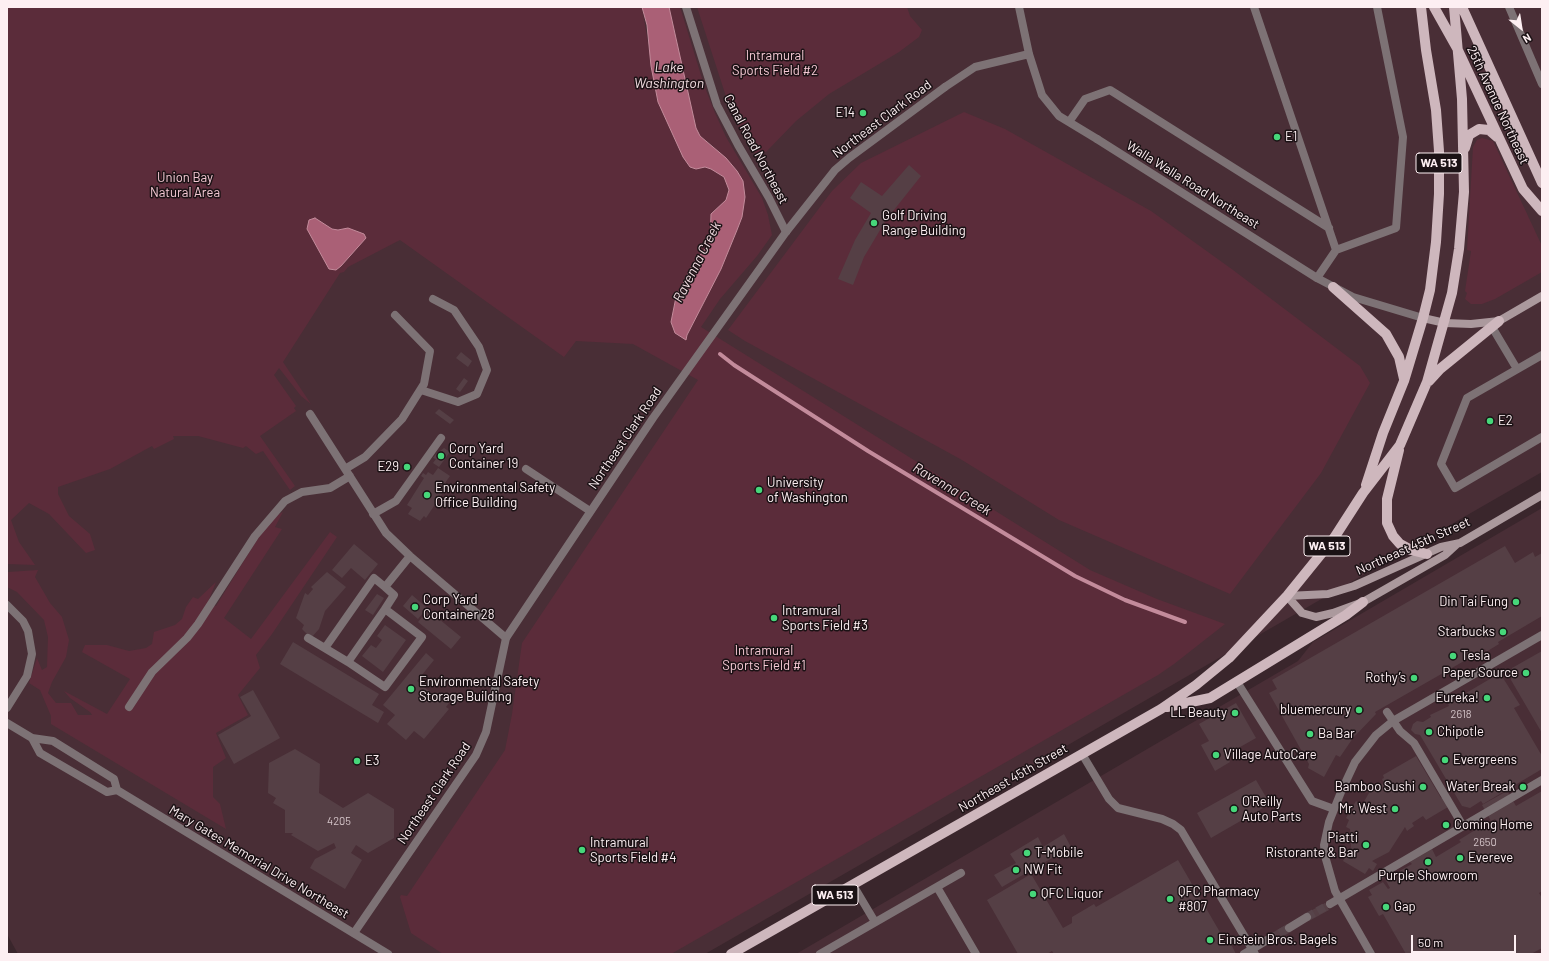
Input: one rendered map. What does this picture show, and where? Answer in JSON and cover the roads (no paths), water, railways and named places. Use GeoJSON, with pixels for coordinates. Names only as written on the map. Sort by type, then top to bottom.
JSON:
{"type":"FeatureCollection","features":[{"type":"Feature","properties":{"kind":"main road","name":"WA 513"},"geometry":{"type":"LineString","coordinates":[[1363,493],[1383,433],[1404,381],[1423,318],[1430,290],[1436,242],[1439,194],[1439,151],[1436,110],[1426,50],[1421,7]]}},
{"type":"Feature","properties":{"kind":"main road","name":"25th Avenue Northeast"},"geometry":{"type":"LineString","coordinates":[[1434,7],[1457,48],[1523,189],[1542,211]]}},
{"type":"Feature","properties":{"kind":"main road","name":"WA 513"},"geometry":{"type":"LineString","coordinates":[[1287,596],[1334,538],[1363,493],[1400,445],[1427,382],[1445,323],[1452,293],[1459,249],[1464,192],[1462,99],[1454,7]]}},
{"type":"Feature","properties":{"kind":"main road","name":"25th Avenue Northeast"},"geometry":{"type":"LineString","coordinates":[[1462,7],[1542,184]]}},
{"type":"Feature","properties":{"kind":"main road"},"geometry":{"type":"LineString","coordinates":[[1463,156],[1469,135],[1474,131],[1485,128],[1499,139]]}},
{"type":"Feature","properties":{"kind":"main road"},"geometry":{"type":"LineString","coordinates":[[1333,287],[1386,334],[1399,357],[1404,381]]}},
{"type":"Feature","properties":{"kind":"main road"},"geometry":{"type":"LineString","coordinates":[[1427,382],[1440,369],[1495,324],[1542,296]]}},
{"type":"Feature","properties":{"kind":"main road"},"geometry":{"type":"LineString","coordinates":[[1423,318],[1445,323],[1495,324]]}},
{"type":"Feature","properties":{"kind":"main road"},"geometry":{"type":"LineString","coordinates":[[1400,445],[1387,499],[1387,523],[1393,536],[1400,544],[1411,550],[1427,554]]}},
{"type":"Feature","properties":{"kind":"main road","name":"Northeast 45th Street"},"geometry":{"type":"LineString","coordinates":[[731,954],[1162,709],[1196,685],[1229,658],[1287,596],[1328,594],[1354,586],[1441,547],[1460,542],[1542,495]]}},
{"type":"Feature","properties":{"kind":"main road"},"geometry":{"type":"LineString","coordinates":[[1162,709],[1210,698],[1346,615],[1363,602],[1445,555],[1460,542]]}},
{"type":"Feature","properties":{"kind":"main road"},"geometry":{"type":"LineString","coordinates":[[1287,596],[1302,613],[1316,617],[1363,602]]}},
{"type":"Feature","properties":{"kind":"street","name":"Canal Road Northeast"},"geometry":{"type":"LineString","coordinates":[[686,7],[717,105],[769,198],[786,232]]}},
{"type":"Feature","properties":{"kind":"street","name":"Walla Walla Road Northeast"},"geometry":{"type":"LineString","coordinates":[[1019,7],[1029,54],[1042,95],[1053,110],[1069,122],[1333,287],[1353,297],[1423,318]]}},
{"type":"Feature","properties":{"kind":"street"},"geometry":{"type":"LineString","coordinates":[[1254,7],[1336,250]]}},
{"type":"Feature","properties":{"kind":"street"},"geometry":{"type":"LineString","coordinates":[[1317,278],[1336,250],[1396,228],[1402,137],[1377,7]]}},
{"type":"Feature","properties":{"kind":"street"},"geometry":{"type":"LineString","coordinates":[[1508,7],[1542,84]]}},
{"type":"Feature","properties":{"kind":"street","name":"Northeast Clark Road"},"geometry":{"type":"LineString","coordinates":[[354,933],[476,755],[486,732],[506,638],[590,511],[786,232],[835,170],[945,87],[975,67],[1029,54]]}},
{"type":"Feature","properties":{"kind":"street"},"geometry":{"type":"LineString","coordinates":[[1069,122],[1084,99],[1110,90],[1329,228]]}},
{"type":"Feature","properties":{"kind":"street"},"geometry":{"type":"LineString","coordinates":[[421,390],[458,402],[477,394],[487,370],[479,348],[454,310],[433,299]]}},
{"type":"Feature","properties":{"kind":"street"},"geometry":{"type":"LineString","coordinates":[[129,707],[152,672],[187,638],[198,624],[255,536],[285,501],[302,492],[330,488],[365,457],[402,419],[424,384],[430,351],[395,315]]}},
{"type":"Feature","properties":{"kind":"street"},"geometry":{"type":"LineString","coordinates":[[1495,324],[1517,370]]}},
{"type":"Feature","properties":{"kind":"street"},"geometry":{"type":"LineString","coordinates":[[1542,355],[1467,398],[1441,464],[1455,488],[1542,438]]}},
{"type":"Feature","properties":{"kind":"street"},"geometry":{"type":"LineString","coordinates":[[310,414],[386,533],[410,556],[506,638]]}},
{"type":"Feature","properties":{"kind":"street"},"geometry":{"type":"LineString","coordinates":[[373,514],[396,502],[441,438]]}},
{"type":"Feature","properties":{"kind":"street"},"geometry":{"type":"LineString","coordinates":[[526,468],[590,511]]}},
{"type":"Feature","properties":{"kind":"street"},"geometry":{"type":"LineString","coordinates":[[385,587],[410,556]]}},
{"type":"Feature","properties":{"kind":"street"},"geometry":{"type":"LineString","coordinates":[[325,648],[374,578],[394,595],[348,662]]}},
{"type":"Feature","properties":{"kind":"street"},"geometry":{"type":"LineString","coordinates":[[7,605],[23,620],[28,631],[32,654],[26,676],[7,708]]}},
{"type":"Feature","properties":{"kind":"street"},"geometry":{"type":"LineString","coordinates":[[308,638],[348,662],[385,687],[422,637],[385,609]]}},
{"type":"Feature","properties":{"kind":"street"},"geometry":{"type":"LineString","coordinates":[[1371,954],[1339,899],[1330,876],[1325,856],[1326,835],[1334,809],[1356,762],[1363,750],[1376,735],[1393,721],[1542,635]]}},
{"type":"Feature","properties":{"kind":"street"},"geometry":{"type":"LineString","coordinates":[[1236,682],[1312,801],[1334,809]]}},
{"type":"Feature","properties":{"kind":"street"},"geometry":{"type":"LineString","coordinates":[[1387,712],[1400,731],[1414,743],[1463,826]]}},
{"type":"Feature","properties":{"kind":"street","name":"Mary Gates Memorial Drive Northeast"},"geometry":{"type":"LineString","coordinates":[[7,723],[32,738],[52,741],[114,779],[117,790]]}},
{"type":"Feature","properties":{"kind":"street","name":"Mary Gates Memorial Drive Northeast"},"geometry":{"type":"LineString","coordinates":[[32,738],[40,753],[107,792],[117,790],[388,954]]}},
{"type":"Feature","properties":{"kind":"street"},"geometry":{"type":"LineString","coordinates":[[1082,754],[1109,800],[1118,808],[1162,819],[1181,830],[1254,952]]}},
{"type":"Feature","properties":{"kind":"street"},"geometry":{"type":"LineString","coordinates":[[1330,904],[1542,780]]}},
{"type":"Feature","properties":{"kind":"street"},"geometry":{"type":"LineString","coordinates":[[820,954],[961,873]]}},
{"type":"Feature","properties":{"kind":"street"},"geometry":{"type":"LineString","coordinates":[[853,885],[875,922]]}},
{"type":"Feature","properties":{"kind":"street"},"geometry":{"type":"LineString","coordinates":[[937,887],[976,954]]}},
{"type":"Feature","properties":{"kind":"street"},"geometry":{"type":"LineString","coordinates":[[1289,928],[1307,918]]}},
{"type":"Feature","properties":{"kind":"street"},"geometry":{"type":"LineString","coordinates":[[1244,954],[1254,952],[1269,939]]}},
{"type":"Feature","properties":{"kind":"water","name":"Lake Washington"},"geometry":{"type":"Polygon","coordinates":[[[642,7],[669,7],[696,128],[700,136],[726,158],[743,181],[745,197],[742,217],[721,269],[687,335],[686,340],[675,333],[671,322],[676,297],[692,266],[710,242],[711,214],[726,200],[729,190],[724,177],[705,167],[696,169],[690,167],[683,157],[658,102],[651,66],[647,25],[642,7]]]}},
{"type":"Feature","properties":{"kind":"water"},"geometry":{"type":"Polygon","coordinates":[[[315,218],[332,229],[338,230],[348,228],[364,234],[366,238],[336,270],[329,269],[307,229],[309,220],[315,218]]]}},
{"type":"Feature","properties":{"kind":"waterway","name":"Ravenna Creek"},"geometry":{"type":"LineString","coordinates":[[720,354],[734,365],[868,451],[1075,576],[1125,600],[1185,622]]}},
{"type":"Feature","properties":{"kind":"tunnel"},"geometry":{"type":"LineString","coordinates":[[1307,917],[1330,904]]}},
{"type":"Feature","properties":{"kind":"tunnel"},"geometry":{"type":"LineString","coordinates":[[1269,939],[1289,928]]}},
{"type":"Feature","properties":{"kind":"place","name":"E14"},"geometry":{"type":"Point","coordinates":[863,113]}},
{"type":"Feature","properties":{"kind":"place","name":"E1"},"geometry":{"type":"Point","coordinates":[1277,137]}},
{"type":"Feature","properties":{"kind":"place","name":"Golf Driving Range Building"},"geometry":{"type":"Point","coordinates":[874,223]}},
{"type":"Feature","properties":{"kind":"place","name":"E2"},"geometry":{"type":"Point","coordinates":[1490,421]}},
{"type":"Feature","properties":{"kind":"place","name":"Corp Yard Container 19"},"geometry":{"type":"Point","coordinates":[441,456]}},
{"type":"Feature","properties":{"kind":"place","name":"E29"},"geometry":{"type":"Point","coordinates":[407,467]}},
{"type":"Feature","properties":{"kind":"place","name":"University of Washington"},"geometry":{"type":"Point","coordinates":[759,490]}},
{"type":"Feature","properties":{"kind":"place","name":"Environmental Safety Office Building"},"geometry":{"type":"Point","coordinates":[427,495]}},
{"type":"Feature","properties":{"kind":"place","name":"Din Tai Fung"},"geometry":{"type":"Point","coordinates":[1516,602]}},
{"type":"Feature","properties":{"kind":"place","name":"Corp Yard Container 28"},"geometry":{"type":"Point","coordinates":[415,607]}},
{"type":"Feature","properties":{"kind":"place","name":"Intramural Sports Field #3"},"geometry":{"type":"Point","coordinates":[774,618]}},
{"type":"Feature","properties":{"kind":"place","name":"Starbucks"},"geometry":{"type":"Point","coordinates":[1503,632]}},
{"type":"Feature","properties":{"kind":"place","name":"Tesla"},"geometry":{"type":"Point","coordinates":[1453,656]}},
{"type":"Feature","properties":{"kind":"place","name":"Paper Source"},"geometry":{"type":"Point","coordinates":[1526,673]}},
{"type":"Feature","properties":{"kind":"place","name":"Rothy’s"},"geometry":{"type":"Point","coordinates":[1414,678]}},
{"type":"Feature","properties":{"kind":"place","name":"Environmental Safety Storage Building"},"geometry":{"type":"Point","coordinates":[411,689]}},
{"type":"Feature","properties":{"kind":"place","name":"Eureka!"},"geometry":{"type":"Point","coordinates":[1487,698]}},
{"type":"Feature","properties":{"kind":"place","name":"bluemercury"},"geometry":{"type":"Point","coordinates":[1359,710]}},
{"type":"Feature","properties":{"kind":"place","name":"LL Beauty"},"geometry":{"type":"Point","coordinates":[1235,713]}},
{"type":"Feature","properties":{"kind":"place","name":"Chipotle"},"geometry":{"type":"Point","coordinates":[1429,732]}},
{"type":"Feature","properties":{"kind":"place","name":"Ba Bar"},"geometry":{"type":"Point","coordinates":[1310,734]}},
{"type":"Feature","properties":{"kind":"place","name":"Village AutoCare"},"geometry":{"type":"Point","coordinates":[1216,755]}},
{"type":"Feature","properties":{"kind":"place","name":"Evergreens"},"geometry":{"type":"Point","coordinates":[1445,760]}},
{"type":"Feature","properties":{"kind":"place","name":"E3"},"geometry":{"type":"Point","coordinates":[357,761]}},
{"type":"Feature","properties":{"kind":"place","name":"Bamboo Sushi"},"geometry":{"type":"Point","coordinates":[1423,787]}},
{"type":"Feature","properties":{"kind":"place","name":"Water Break"},"geometry":{"type":"Point","coordinates":[1523,787]}},
{"type":"Feature","properties":{"kind":"place","name":"O'Reilly Auto Parts"},"geometry":{"type":"Point","coordinates":[1234,809]}},
{"type":"Feature","properties":{"kind":"place","name":"Mr. West"},"geometry":{"type":"Point","coordinates":[1395,809]}},
{"type":"Feature","properties":{"kind":"place","name":"Coming Home"},"geometry":{"type":"Point","coordinates":[1446,825]}},
{"type":"Feature","properties":{"kind":"place","name":"Piatti Ristorante & Bar"},"geometry":{"type":"Point","coordinates":[1366,845]}},
{"type":"Feature","properties":{"kind":"place","name":"Intramural Sports Field #4"},"geometry":{"type":"Point","coordinates":[582,850]}},
{"type":"Feature","properties":{"kind":"place","name":"T-Mobile"},"geometry":{"type":"Point","coordinates":[1027,853]}},
{"type":"Feature","properties":{"kind":"place","name":"Evereve"},"geometry":{"type":"Point","coordinates":[1460,858]}},
{"type":"Feature","properties":{"kind":"place","name":"Purple Showroom"},"geometry":{"type":"Point","coordinates":[1428,862]}},
{"type":"Feature","properties":{"kind":"place","name":"NW Fit"},"geometry":{"type":"Point","coordinates":[1016,870]}},
{"type":"Feature","properties":{"kind":"place","name":"QFC Liquor"},"geometry":{"type":"Point","coordinates":[1033,894]}},
{"type":"Feature","properties":{"kind":"place","name":"QFC Pharmacy #807"},"geometry":{"type":"Point","coordinates":[1170,899]}},
{"type":"Feature","properties":{"kind":"place","name":"Gap"},"geometry":{"type":"Point","coordinates":[1386,907]}},
{"type":"Feature","properties":{"kind":"place","name":"Einstein Bros. Bagels"},"geometry":{"type":"Point","coordinates":[1210,940]}},
{"type":"Feature","properties":{"kind":"park label","name":"Intramural Sports Field #2"},"geometry":{"type":"Point","coordinates":[775,64]}},
{"type":"Feature","properties":{"kind":"park label","name":"Union Bay Natural Area"},"geometry":{"type":"Point","coordinates":[185,186]}},
{"type":"Feature","properties":{"kind":"park label","name":"Intramural Sports Field #1"},"geometry":{"type":"Point","coordinates":[764,658]}}]}
